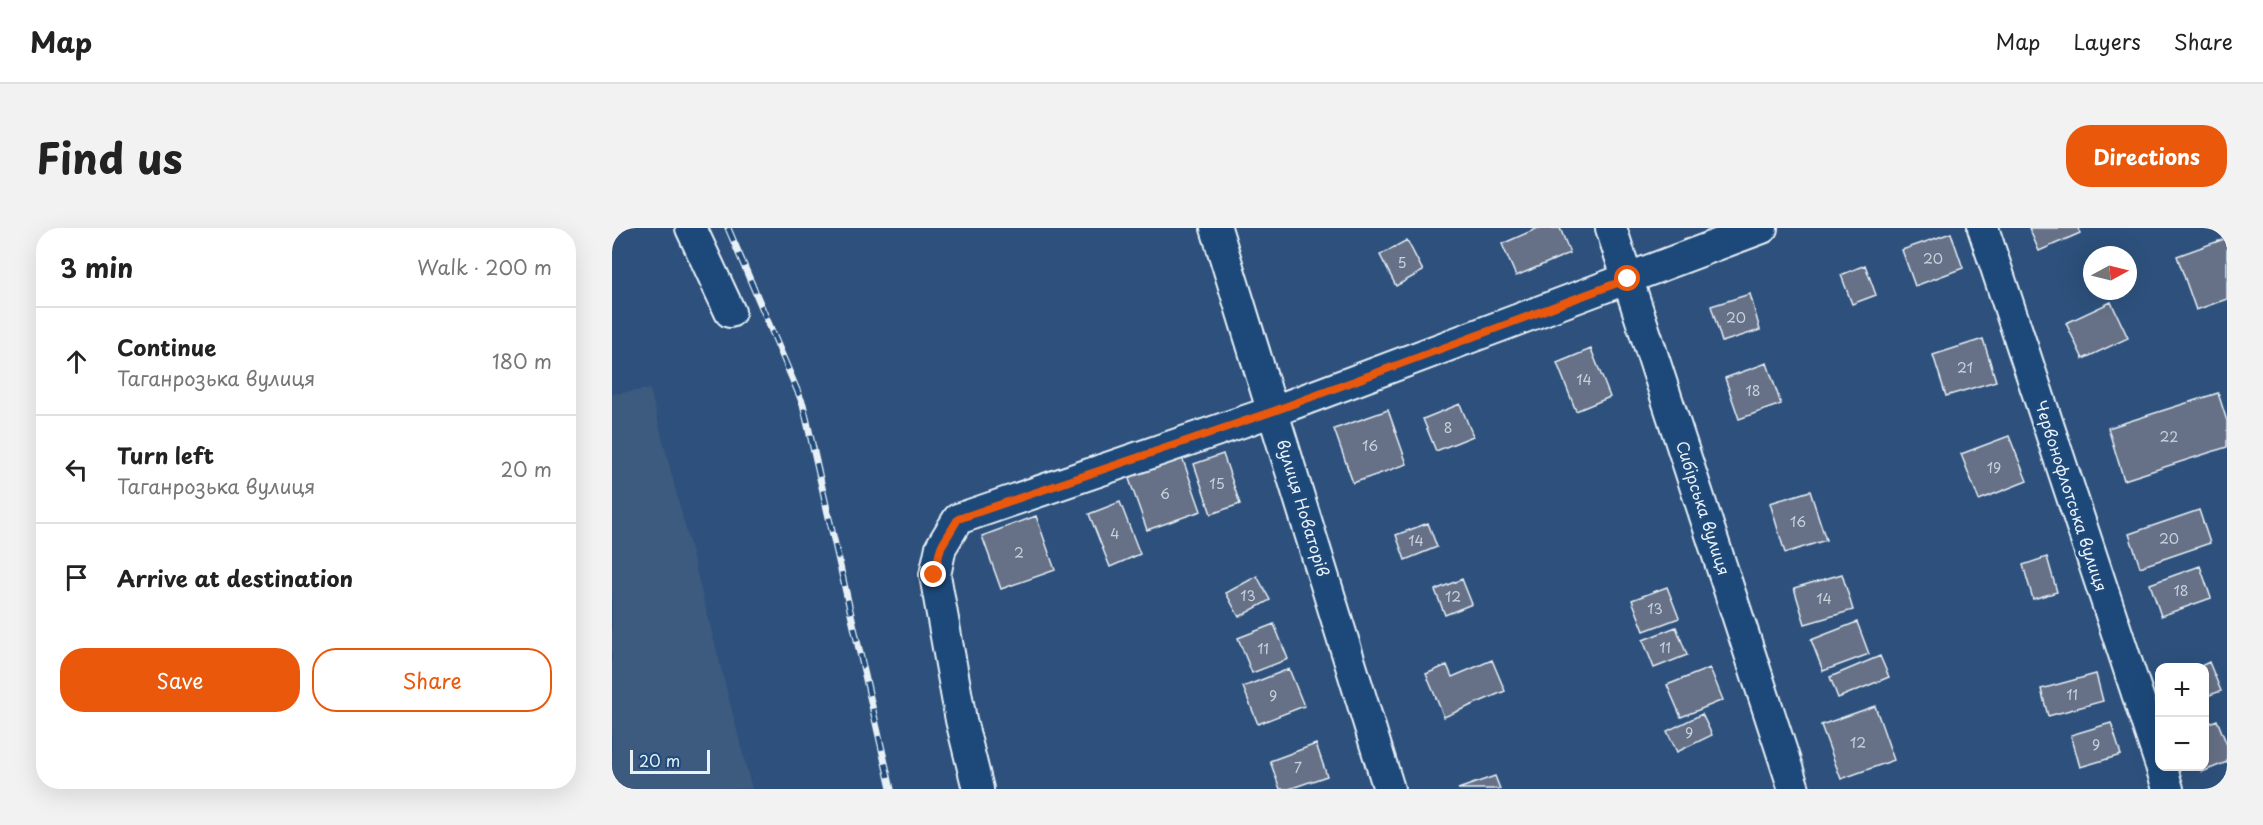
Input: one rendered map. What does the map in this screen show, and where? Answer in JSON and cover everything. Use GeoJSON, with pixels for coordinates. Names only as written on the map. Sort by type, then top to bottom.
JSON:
{"type":"FeatureCollection","features":[{"type":"Feature","properties":{"kind":"street"},"geometry":{"type":"LineString","coordinates":[[691,228],[730,312]]}},
{"type":"Feature","properties":{"kind":"street","name":"вулиця Новаторів"},"geometry":{"type":"LineString","coordinates":[[1216,228],[1389,789]]}},
{"type":"Feature","properties":{"kind":"street","name":"Сибірська вулиця"},"geometry":{"type":"LineString","coordinates":[[1611,228],[1794,789]]}},
{"type":"Feature","properties":{"kind":"street"},"geometry":{"type":"LineString","coordinates":[[978,789],[961,720],[934,575],[941,547],[958,519],[1274,411],[1762,228]]}},
{"type":"Feature","properties":{"kind":"street","name":"Червонофлотська вулиця"},"geometry":{"type":"LineString","coordinates":[[1983,228],[2155,750]]}},
{"type":"Feature","properties":{"kind":"street","name":"Червонофлотська вулиця"},"geometry":{"type":"LineString","coordinates":[[2162,771],[2168,789]]}},
{"type":"Feature","properties":{"kind":"shaded area"},"geometry":{"type":"Polygon","coordinates":[[[650,389],[752,789],[612,789],[612,394],[650,389]]]}},
{"type":"Feature","properties":{"kind":"building"},"geometry":{"type":"Polygon","coordinates":[[[1538,228],[1560,228],[1570,253],[1516,276],[1502,244],[1538,228]]]}},
{"type":"Feature","properties":{"kind":"building"},"geometry":{"type":"Polygon","coordinates":[[[2029,228],[2078,228],[2080,233],[2039,251],[2029,228]]]}},
{"type":"Feature","properties":{"kind":"building"},"geometry":{"type":"Polygon","coordinates":[[[1951,233],[1963,268],[1915,286],[1902,250],[1951,233]]]}},
{"type":"Feature","properties":{"kind":"building"},"geometry":{"type":"Polygon","coordinates":[[[2227,238],[2227,299],[2196,310],[2177,256],[2227,238]]]}},
{"type":"Feature","properties":{"kind":"building"},"geometry":{"type":"Polygon","coordinates":[[[1407,240],[1423,271],[1396,286],[1380,255],[1407,240]]]}},
{"type":"Feature","properties":{"kind":"building"},"geometry":{"type":"Polygon","coordinates":[[[1865,265],[1876,295],[1852,304],[1841,275],[1865,265]]]}},
{"type":"Feature","properties":{"kind":"building"},"geometry":{"type":"Polygon","coordinates":[[[1750,294],[1760,330],[1722,342],[1711,306],[1750,294]]]}},
{"type":"Feature","properties":{"kind":"building"},"geometry":{"type":"Polygon","coordinates":[[[2111,302],[2128,338],[2083,359],[2066,323],[2111,302]]]}},
{"type":"Feature","properties":{"kind":"building"},"geometry":{"type":"Polygon","coordinates":[[[1983,339],[1996,381],[1946,396],[1933,355],[1983,339]]]}},
{"type":"Feature","properties":{"kind":"building"},"geometry":{"type":"Polygon","coordinates":[[[1591,349],[1610,397],[1576,411],[1557,363],[1591,349]]]}},
{"type":"Feature","properties":{"kind":"building"},"geometry":{"type":"Polygon","coordinates":[[[1767,363],[1781,404],[1739,419],[1725,378],[1767,363]]]}},
{"type":"Feature","properties":{"kind":"building"},"geometry":{"type":"Polygon","coordinates":[[[2218,393],[2227,421],[2227,447],[2124,480],[2108,428],[2218,393]]]}},
{"type":"Feature","properties":{"kind":"building"},"geometry":{"type":"Polygon","coordinates":[[[1460,404],[1473,436],[1436,451],[1423,419],[1460,404]]]}},
{"type":"Feature","properties":{"kind":"building"},"geometry":{"type":"Polygon","coordinates":[[[1388,410],[1407,464],[1353,483],[1334,429],[1388,410]]]}},
{"type":"Feature","properties":{"kind":"building"},"geometry":{"type":"Polygon","coordinates":[[[2009,436],[2027,481],[1979,500],[1961,454],[2009,436]]]}},
{"type":"Feature","properties":{"kind":"building"},"geometry":{"type":"Polygon","coordinates":[[[1223,454],[1240,504],[1211,514],[1194,464],[1223,454]]]}},
{"type":"Feature","properties":{"kind":"building"},"geometry":{"type":"Polygon","coordinates":[[[1182,457],[1201,511],[1147,530],[1128,476],[1182,457]]]}},
{"type":"Feature","properties":{"kind":"building"},"geometry":{"type":"Polygon","coordinates":[[[1810,491],[1826,540],[1785,553],[1770,503],[1810,491]]]}},
{"type":"Feature","properties":{"kind":"building"},"geometry":{"type":"Polygon","coordinates":[[[1120,502],[1140,554],[1110,567],[1089,514],[1120,502]]]}},
{"type":"Feature","properties":{"kind":"building"},"geometry":{"type":"Polygon","coordinates":[[[2199,510],[2210,543],[2140,567],[2129,534],[2199,510]]]}},
{"type":"Feature","properties":{"kind":"building"},"geometry":{"type":"Polygon","coordinates":[[[1036,516],[1055,570],[1001,589],[982,536],[1036,516]]]}},
{"type":"Feature","properties":{"kind":"building"},"geometry":{"type":"Polygon","coordinates":[[[1428,523],[1437,547],[1405,560],[1396,535],[1428,523]]]}},
{"type":"Feature","properties":{"kind":"building"},"geometry":{"type":"Polygon","coordinates":[[[2047,557],[2057,592],[2033,599],[2023,565],[2047,557]]]}},
{"type":"Feature","properties":{"kind":"building"},"geometry":{"type":"Polygon","coordinates":[[[2200,566],[2211,598],[2161,616],[2150,584],[2200,566]]]}},
{"type":"Feature","properties":{"kind":"building"},"geometry":{"type":"Polygon","coordinates":[[[1842,574],[1853,610],[1805,624],[1794,588],[1842,574]]]}},
{"type":"Feature","properties":{"kind":"building"},"geometry":{"type":"Polygon","coordinates":[[[1257,576],[1270,600],[1239,617],[1226,593],[1257,576]]]}},
{"type":"Feature","properties":{"kind":"building"},"geometry":{"type":"Polygon","coordinates":[[[1462,579],[1472,604],[1445,615],[1435,590],[1462,579]]]}},
{"type":"Feature","properties":{"kind":"building"},"geometry":{"type":"Polygon","coordinates":[[[1667,587],[1679,618],[1644,631],[1632,600],[1667,587]]]}},
{"type":"Feature","properties":{"kind":"building"},"geometry":{"type":"Polygon","coordinates":[[[1857,622],[1869,654],[1823,671],[1811,640],[1857,622]]]}},
{"type":"Feature","properties":{"kind":"building"},"geometry":{"type":"Polygon","coordinates":[[[1274,624],[1288,659],[1252,673],[1238,638],[1274,624]]]}},
{"type":"Feature","properties":{"kind":"building"},"geometry":{"type":"Polygon","coordinates":[[[1676,627],[1687,655],[1654,668],[1643,640],[1676,627]]]}},
{"type":"Feature","properties":{"kind":"building"},"geometry":{"type":"Polygon","coordinates":[[[1880,656],[1889,677],[1838,698],[1830,677],[1880,656]]]}},
{"type":"Feature","properties":{"kind":"building"},"geometry":{"type":"Polygon","coordinates":[[[1492,660],[1505,691],[1444,717],[1426,674],[1447,665],[1452,677],[1492,660]]]}},
{"type":"Feature","properties":{"kind":"building"},"geometry":{"type":"Polygon","coordinates":[[[2209,662],[2221,691],[2209,695],[2209,663],[2207,663],[2209,662]]]}},
{"type":"Feature","properties":{"kind":"building"},"geometry":{"type":"Polygon","coordinates":[[[1710,668],[1723,700],[1681,717],[1667,685],[1710,668]]]}},
{"type":"Feature","properties":{"kind":"building"},"geometry":{"type":"Polygon","coordinates":[[[1289,669],[1304,706],[1258,724],[1243,687],[1289,669]]]}},
{"type":"Feature","properties":{"kind":"building"},"geometry":{"type":"Polygon","coordinates":[[[2096,674],[2103,701],[2048,716],[2041,689],[2096,674]]]}},
{"type":"Feature","properties":{"kind":"building"},"geometry":{"type":"Polygon","coordinates":[[[1875,706],[1894,760],[1841,779],[1821,725],[1875,706]]]}},
{"type":"Feature","properties":{"kind":"building"},"geometry":{"type":"Polygon","coordinates":[[[1702,714],[1712,735],[1677,752],[1667,731],[1702,714]]]}},
{"type":"Feature","properties":{"kind":"building"},"geometry":{"type":"Polygon","coordinates":[[[2217,720],[2227,745],[2227,762],[2209,769],[2209,723],[2217,720]]]}},
{"type":"Feature","properties":{"kind":"building"},"geometry":{"type":"Polygon","coordinates":[[[2111,723],[2121,755],[2080,767],[2071,735],[2111,723]]]}},
{"type":"Feature","properties":{"kind":"building"},"geometry":{"type":"Polygon","coordinates":[[[1316,744],[1327,776],[1289,789],[1280,789],[1270,761],[1316,744]]]}},
{"type":"Feature","properties":{"kind":"building"},"geometry":{"type":"Polygon","coordinates":[[[1495,776],[1500,789],[1458,789],[1495,776]]]}},
{"type":"Feature","properties":{"kind":"railway"},"geometry":{"type":"LineString","coordinates":[[728,228],[803,404],[891,789]]}},
{"type":"Feature","properties":{"kind":"route"},"geometry":{"type":"LineString","coordinates":[[934,575],[941,547],[958,519],[1274,411],[1628,279]]}}]}
